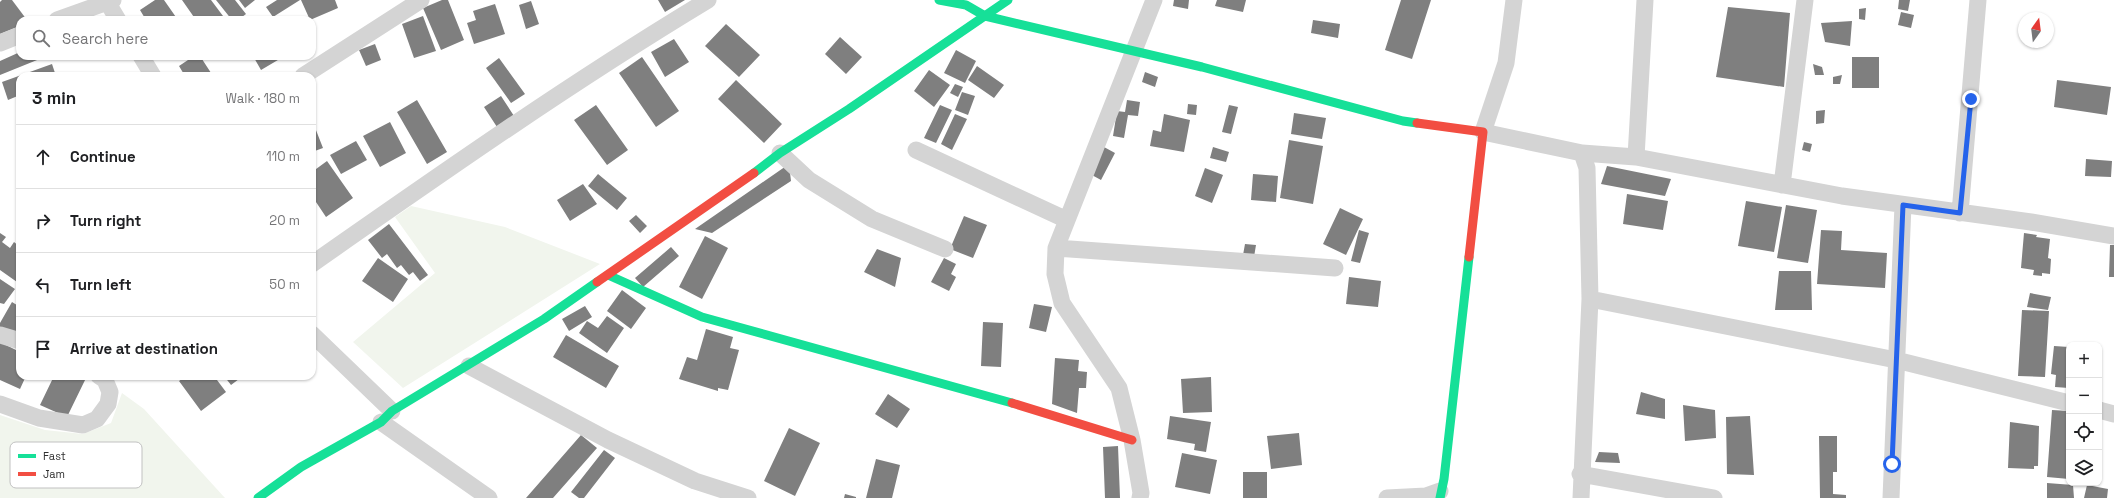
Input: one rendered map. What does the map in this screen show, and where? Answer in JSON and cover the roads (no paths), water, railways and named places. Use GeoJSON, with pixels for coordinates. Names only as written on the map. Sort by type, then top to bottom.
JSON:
{"type":"FeatureCollection","features":[{"type":"Feature","properties":{"kind":"street"},"geometry":{"type":"LineString","coordinates":[[309,72],[421,0]]}},
{"type":"Feature","properties":{"kind":"street"},"geometry":{"type":"LineString","coordinates":[[316,261],[558,95],[635,44],[708,0]]}},
{"type":"Feature","properties":{"kind":"street"},"geometry":{"type":"LineString","coordinates":[[939,0],[966,5],[985,16],[1135,50],[1314,96],[1403,121],[1483,132],[1582,153],[1636,157],[1842,196],[2114,236]]}},
{"type":"Feature","properties":{"kind":"street"},"geometry":{"type":"LineString","coordinates":[[258,498],[301,467],[544,319],[745,180],[780,153],[849,109],[1008,0]]}},
{"type":"Feature","properties":{"kind":"street"},"geometry":{"type":"LineString","coordinates":[[1140,498],[1141,492],[1132,440],[1119,388],[1062,303],[1055,274],[1056,248],[1154,0]]}},
{"type":"Feature","properties":{"kind":"street"},"geometry":{"type":"LineString","coordinates":[[1387,498],[1440,494],[1444,479],[1483,132],[1506,62],[1514,0]]}},
{"type":"Feature","properties":{"kind":"street"},"geometry":{"type":"LineString","coordinates":[[1636,157],[1646,0]]}},
{"type":"Feature","properties":{"kind":"street"},"geometry":{"type":"LineString","coordinates":[[1782,185],[1805,0]]}},
{"type":"Feature","properties":{"kind":"street"},"geometry":{"type":"LineString","coordinates":[[1960,213],[1978,0]]}},
{"type":"Feature","properties":{"kind":"street"},"geometry":{"type":"LineString","coordinates":[[68,16],[108,1],[116,16]]}},
{"type":"Feature","properties":{"kind":"street"},"geometry":{"type":"LineString","coordinates":[[0,43],[16,37]]}},
{"type":"Feature","properties":{"kind":"street"},"geometry":{"type":"LineString","coordinates":[[143,60],[151,72]]}},
{"type":"Feature","properties":{"kind":"street"},"geometry":{"type":"LineString","coordinates":[[916,150],[1067,220]]}},
{"type":"Feature","properties":{"kind":"street"},"geometry":{"type":"LineString","coordinates":[[780,153],[809,180],[872,219],[945,249]]}},
{"type":"Feature","properties":{"kind":"street"},"geometry":{"type":"LineString","coordinates":[[1581,498],[1580,474],[1590,299],[1587,168],[1582,153]]}},
{"type":"Feature","properties":{"kind":"street"},"geometry":{"type":"LineString","coordinates":[[1891,498],[1903,205]]}},
{"type":"Feature","properties":{"kind":"street"},"geometry":{"type":"LineString","coordinates":[[1056,248],[1335,268]]}},
{"type":"Feature","properties":{"kind":"street"},"geometry":{"type":"LineString","coordinates":[[608,275],[702,317],[1016,404],[1132,440]]}},
{"type":"Feature","properties":{"kind":"street"},"geometry":{"type":"LineString","coordinates":[[1590,299],[1896,360],[2066,402]]}},
{"type":"Feature","properties":{"kind":"street"},"geometry":{"type":"LineString","coordinates":[[0,335],[16,340]]}},
{"type":"Feature","properties":{"kind":"street"},"geometry":{"type":"LineString","coordinates":[[316,338],[387,416],[489,498]]}},
{"type":"Feature","properties":{"kind":"street"},"geometry":{"type":"LineString","coordinates":[[469,366],[615,443],[695,481],[748,498]]}},
{"type":"Feature","properties":{"kind":"street"},"geometry":{"type":"LineString","coordinates":[[0,404],[39,418],[83,425],[97,419],[108,404],[110,392],[105,380]]}},
{"type":"Feature","properties":{"kind":"street"},"geometry":{"type":"LineString","coordinates":[[2102,411],[2114,414]]}},
{"type":"Feature","properties":{"kind":"street"},"geometry":{"type":"LineString","coordinates":[[1580,474],[1714,498]]}}]}
